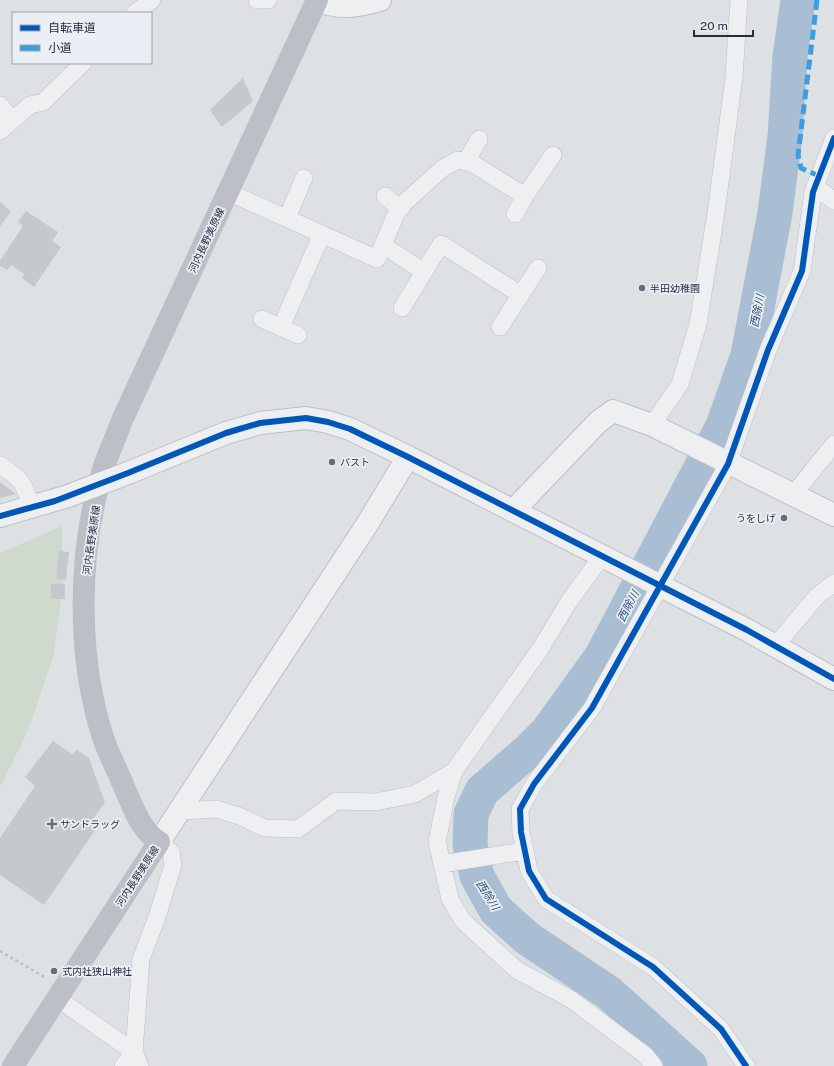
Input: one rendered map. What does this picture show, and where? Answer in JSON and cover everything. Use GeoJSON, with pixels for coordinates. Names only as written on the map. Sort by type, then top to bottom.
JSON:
{"type":"FeatureCollection","features":[{"type":"Feature","properties":{"kind":"main road","name":"河内長野美原線"},"geometry":{"type":"LineString","coordinates":[[13,1066],[160,842],[147,832],[133,806],[106,746],[96,707],[88,660],[84,606],[88,544],[98,490],[115,438],[318,0]]}},
{"type":"Feature","properties":{"kind":"street"},"geometry":{"type":"LineString","coordinates":[[257,0],[268,0]]}},
{"type":"Feature","properties":{"kind":"street"},"geometry":{"type":"LineString","coordinates":[[318,0],[328,4],[347,7],[359,6],[380,0]]}},
{"type":"Feature","properties":{"kind":"street"},"geometry":{"type":"LineString","coordinates":[[658,428],[680,384],[698,324],[716,213],[734,77],[739,0]]}},
{"type":"Feature","properties":{"kind":"street"},"geometry":{"type":"LineString","coordinates":[[0,105],[6,125],[30,105],[43,102],[82,64]]}},
{"type":"Feature","properties":{"kind":"street"},"geometry":{"type":"LineString","coordinates":[[746,1066],[721,1029],[653,967],[546,899],[528,871],[521,852],[520,809],[534,784],[592,708],[658,585],[721,460],[802,271],[815,186],[834,138]]}},
{"type":"Feature","properties":{"kind":"street"},"geometry":{"type":"LineString","coordinates":[[466,162],[479,139]]}},
{"type":"Feature","properties":{"kind":"street"},"geometry":{"type":"LineString","coordinates":[[515,214],[525,196],[553,155]]}},
{"type":"Feature","properties":{"kind":"street"},"geometry":{"type":"LineString","coordinates":[[228,192],[377,259],[400,209],[443,168],[458,160],[472,163],[525,196]]}},
{"type":"Feature","properties":{"kind":"street"},"geometry":{"type":"LineString","coordinates":[[287,218],[304,178]]}},
{"type":"Feature","properties":{"kind":"street"},"geometry":{"type":"LineString","coordinates":[[815,186],[834,201]]}},
{"type":"Feature","properties":{"kind":"street"},"geometry":{"type":"LineString","coordinates":[[385,196],[400,209]]}},
{"type":"Feature","properties":{"kind":"street"},"geometry":{"type":"LineString","coordinates":[[280,327],[322,234]]}},
{"type":"Feature","properties":{"kind":"street"},"geometry":{"type":"LineString","coordinates":[[402,308],[441,244],[521,295]]}},
{"type":"Feature","properties":{"kind":"street"},"geometry":{"type":"LineString","coordinates":[[383,246],[424,272]]}},
{"type":"Feature","properties":{"kind":"street"},"geometry":{"type":"LineString","coordinates":[[500,327],[538,268]]}},
{"type":"Feature","properties":{"kind":"street"},"geometry":{"type":"LineString","coordinates":[[262,319],[298,335]]}},
{"type":"Feature","properties":{"kind":"street"},"geometry":{"type":"LineString","coordinates":[[513,511],[598,422],[614,411],[658,428],[834,515]]}},
{"type":"Feature","properties":{"kind":"street"},"geometry":{"type":"LineString","coordinates":[[0,516],[68,496],[226,433],[260,423],[306,418],[328,422],[350,429],[408,457],[658,585],[775,646],[834,679]]}},
{"type":"Feature","properties":{"kind":"street"},"geometry":{"type":"LineString","coordinates":[[793,494],[834,444]]}},
{"type":"Feature","properties":{"kind":"street"},"geometry":{"type":"LineString","coordinates":[[137,1059],[141,959],[157,918],[173,865],[171,852],[160,842],[361,533],[408,457]]}},
{"type":"Feature","properties":{"kind":"street"},"geometry":{"type":"LineString","coordinates":[[0,466],[15,474],[26,488],[31,508]]}},
{"type":"Feature","properties":{"kind":"street"},"geometry":{"type":"LineString","coordinates":[[602,556],[568,603],[541,648],[454,771],[437,842],[445,864],[450,899],[463,921],[517,970],[572,1000],[645,1055],[654,1066]]}},
{"type":"Feature","properties":{"kind":"street"},"geometry":{"type":"LineString","coordinates":[[775,646],[816,596],[834,583]]}},
{"type":"Feature","properties":{"kind":"street"},"geometry":{"type":"LineString","coordinates":[[180,810],[217,809],[239,816],[265,828],[298,829],[336,801],[376,802],[415,794],[454,771]]}},
{"type":"Feature","properties":{"kind":"street"},"geometry":{"type":"LineString","coordinates":[[445,864],[521,852]]}},
{"type":"Feature","properties":{"kind":"street"},"geometry":{"type":"LineString","coordinates":[[57,998],[137,1059]]}},
{"type":"Feature","properties":{"kind":"street"},"geometry":{"type":"LineString","coordinates":[[123,1066],[137,1059]]}},
{"type":"Feature","properties":{"kind":"path"},"geometry":{"type":"LineString","coordinates":[[0,950],[40,976]]}},
{"type":"Feature","properties":{"kind":"shaded area"},"geometry":{"type":"Polygon","coordinates":[[[62,526],[63,585],[54,654],[29,728],[0,787],[0,553],[62,526]]]}},
{"type":"Feature","properties":{"kind":"building"},"geometry":{"type":"Polygon","coordinates":[[[243,78],[253,101],[222,127],[210,110],[243,78]]]}},
{"type":"Feature","properties":{"kind":"building"},"geometry":{"type":"Polygon","coordinates":[[[1,202],[11,212],[0,226],[0,203],[1,202]]]}},
{"type":"Feature","properties":{"kind":"building"},"geometry":{"type":"Polygon","coordinates":[[[26,211],[58,232],[52,241],[61,247],[34,287],[22,278],[24,274],[11,265],[7,270],[0,266],[0,261],[23,226],[18,222],[26,211]]]}},
{"type":"Feature","properties":{"kind":"building"},"geometry":{"type":"Polygon","coordinates":[[[0,482],[16,494],[0,498],[0,482]]]}},
{"type":"Feature","properties":{"kind":"building"},"geometry":{"type":"Polygon","coordinates":[[[59,551],[69,552],[66,580],[56,579],[59,551]]]}},
{"type":"Feature","properties":{"kind":"building"},"geometry":{"type":"Polygon","coordinates":[[[51,584],[65,584],[65,599],[51,599],[51,584]]]}},
{"type":"Feature","properties":{"kind":"building","name":"サンドラッグ"},"geometry":{"type":"Polygon","coordinates":[[[53,741],[72,754],[77,750],[89,758],[105,803],[91,821],[98,826],[44,905],[0,875],[0,838],[35,786],[25,777],[53,741]]]}},
{"type":"Feature","properties":{"kind":"waterway","name":"西除川"},"geometry":{"type":"LineString","coordinates":[[690,1066],[609,993],[527,938],[496,910],[477,876],[470,845],[471,814],[482,791],[527,752],[548,731],[602,656],[723,426],[748,355],[775,213],[785,136],[790,56],[798,0]]}},
{"type":"Feature","properties":{"kind":"marked path"},"geometry":{"type":"LineString","coordinates":[[817,0],[798,155],[801,168],[819,176]]}},
{"type":"Feature","properties":{"kind":"cycle path"},"geometry":{"type":"LineString","coordinates":[[746,1066],[721,1029],[653,967],[546,899],[529,871],[521,832],[520,809],[534,784],[592,708],[728,464],[768,350],[802,271],[813,192],[834,138]]}},
{"type":"Feature","properties":{"kind":"cycle path"},"geometry":{"type":"LineString","coordinates":[[0,516],[55,501],[226,433],[260,423],[306,418],[328,422],[350,429],[408,457],[747,630],[834,679]]}},
{"type":"Feature","properties":{"kind":"place","name":"半田幼稚園"},"geometry":{"type":"Point","coordinates":[642,288]}},
{"type":"Feature","properties":{"kind":"place","name":"パスト"},"geometry":{"type":"Point","coordinates":[332,462]}},
{"type":"Feature","properties":{"kind":"place","name":"うをしげ"},"geometry":{"type":"Point","coordinates":[784,518]}},
{"type":"Feature","properties":{"kind":"place","name":"サンドラッグ"},"geometry":{"type":"Point","coordinates":[52,824]}},
{"type":"Feature","properties":{"kind":"place","name":"式内社狭山神社"},"geometry":{"type":"Point","coordinates":[54,971]}}]}
